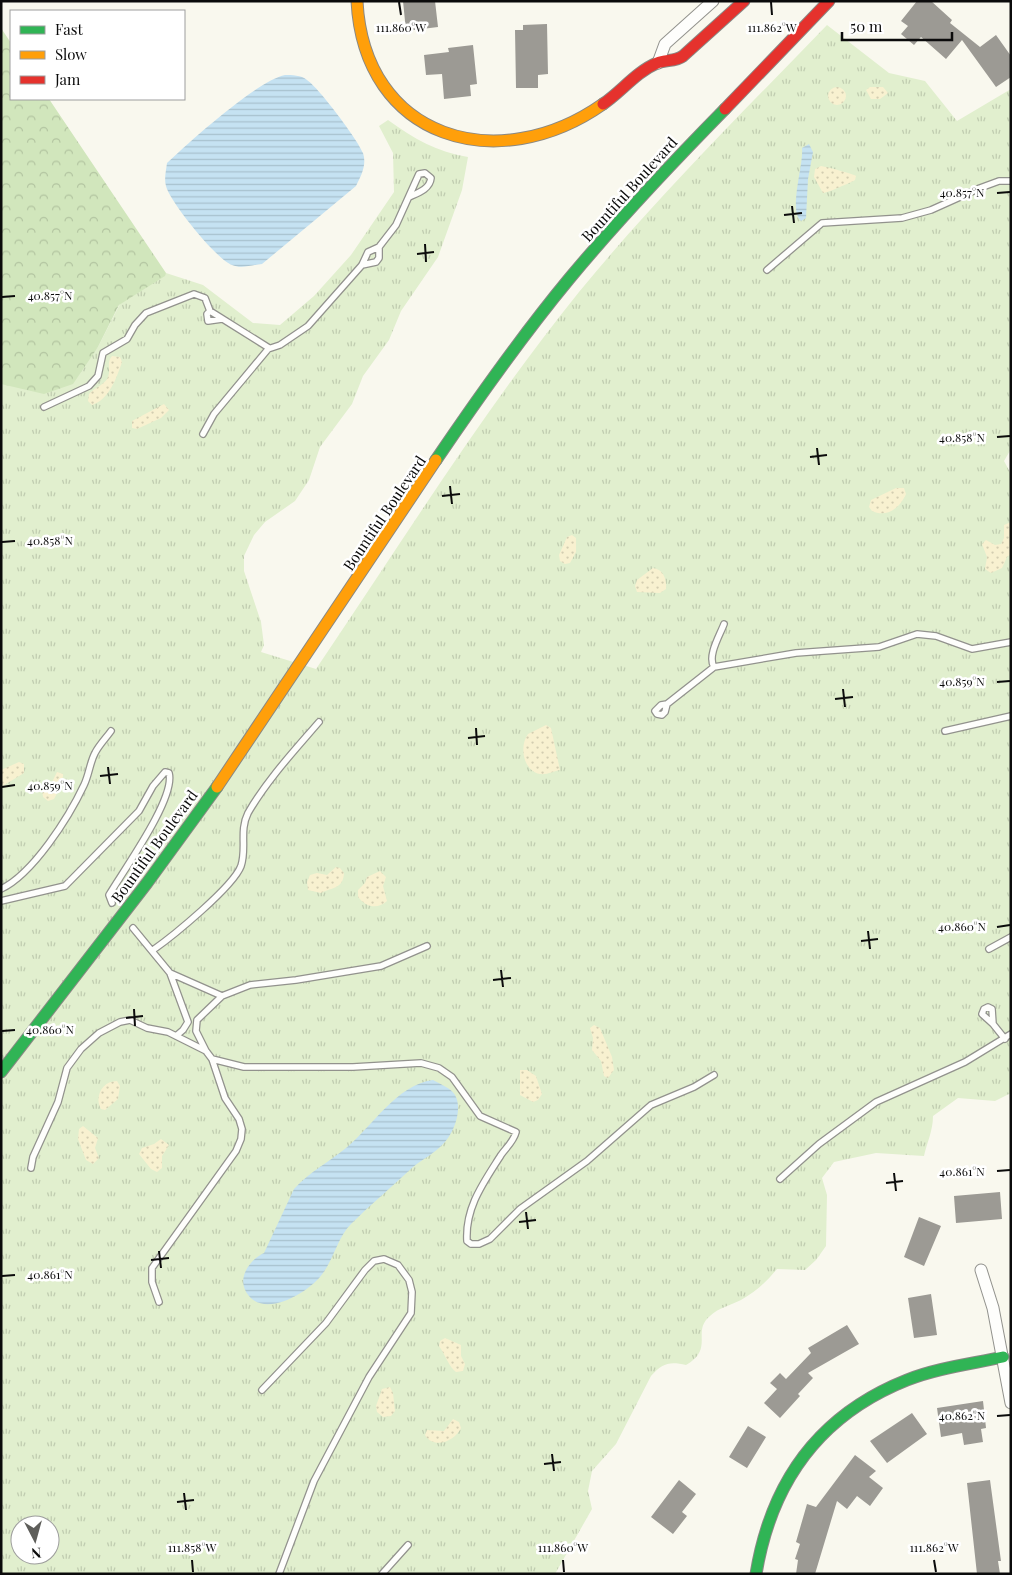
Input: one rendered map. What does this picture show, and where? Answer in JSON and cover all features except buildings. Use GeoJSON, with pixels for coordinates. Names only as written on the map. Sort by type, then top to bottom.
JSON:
{"type":"FeatureCollection","features":[{"type":"Feature","properties":{"kind":"main road"},"geometry":{"type":"LineString","coordinates":[[357,1],[359,30],[369,63],[396,101],[420,121],[436,130],[469,140],[505,143],[543,136],[594,110],[658,63],[678,60],[744,1]]}},
{"type":"Feature","properties":{"kind":"main road","name":"Bountiful Boulevard"},"geometry":{"type":"LineString","coordinates":[[1,1072],[122,915],[230,768],[475,404],[537,320],[605,237],[660,176],[829,1]]}},
{"type":"Feature","properties":{"kind":"main road"},"geometry":{"type":"LineString","coordinates":[[756,1574],[764,1533],[778,1497],[799,1462],[812,1445],[839,1419],[871,1397],[908,1380],[1003,1357]]}},
{"type":"Feature","properties":{"kind":"street"},"geometry":{"type":"LineString","coordinates":[[658,63],[665,44],[713,1]]}},
{"type":"Feature","properties":{"kind":"street"},"geometry":{"type":"LineString","coordinates":[[981,1270],[993,1308],[1011,1403]]}},
{"type":"Feature","properties":{"kind":"lane"},"geometry":{"type":"LineString","coordinates":[[768,270],[822,224],[902,218],[931,210],[999,181],[1011,181]]}},
{"type":"Feature","properties":{"kind":"lane"},"geometry":{"type":"LineString","coordinates":[[203,434],[214,414],[268,349],[280,344],[308,326],[362,265],[368,252],[379,246],[396,225],[409,197]]}},
{"type":"Feature","properties":{"kind":"lane"},"geometry":{"type":"LineString","coordinates":[[362,265],[376,262],[379,258],[379,246]]}},
{"type":"Feature","properties":{"kind":"lane"},"geometry":{"type":"LineString","coordinates":[[44,406],[89,386],[98,376],[104,353],[127,339],[135,325],[146,313],[194,294],[205,298],[210,310],[222,319],[249,334],[268,349]]}},
{"type":"Feature","properties":{"kind":"lane"},"geometry":{"type":"LineString","coordinates":[[210,310],[207,314],[208,322],[222,319]]}},
{"type":"Feature","properties":{"kind":"lane"},"geometry":{"type":"LineString","coordinates":[[714,667],[712,656],[724,624]]}},
{"type":"Feature","properties":{"kind":"lane"},"geometry":{"type":"LineString","coordinates":[[667,704],[714,667],[796,653],[879,646],[917,634],[936,636],[972,649],[1011,642]]}},
{"type":"Feature","properties":{"kind":"lane"},"geometry":{"type":"LineString","coordinates":[[945,731],[1011,716]]}},
{"type":"Feature","properties":{"kind":"lane"},"geometry":{"type":"LineString","coordinates":[[153,950],[203,910],[240,867],[243,825],[249,813],[281,767],[318,722]]}},
{"type":"Feature","properties":{"kind":"lane"},"geometry":{"type":"LineString","coordinates":[[1,889],[22,875],[38,858],[70,810],[84,784],[94,754],[111,731]]}},
{"type":"Feature","properties":{"kind":"lane"},"geometry":{"type":"LineString","coordinates":[[1,902],[65,886],[139,811],[159,778],[165,772],[169,773],[170,777],[166,791],[154,821],[109,895],[112,903]]}},
{"type":"Feature","properties":{"kind":"lane"},"geometry":{"type":"LineString","coordinates":[[133,928],[170,973],[188,1022],[176,1036]]}},
{"type":"Feature","properties":{"kind":"lane"},"geometry":{"type":"LineString","coordinates":[[988,949],[1011,938]]}},
{"type":"Feature","properties":{"kind":"lane"},"geometry":{"type":"LineString","coordinates":[[159,1302],[152,1282],[152,1268],[236,1151],[242,1139],[239,1119],[224,1098],[212,1059],[206,1052],[196,1031],[197,1020],[222,996],[250,985],[296,980],[382,966],[428,946]]}},
{"type":"Feature","properties":{"kind":"lane"},"geometry":{"type":"LineString","coordinates":[[170,973],[222,996]]}},
{"type":"Feature","properties":{"kind":"lane"},"geometry":{"type":"LineString","coordinates":[[31,1168],[32,1157],[58,1102],[67,1068],[81,1049],[99,1033],[130,1020],[147,1028],[168,1032],[206,1052]]}},
{"type":"Feature","properties":{"kind":"lane"},"geometry":{"type":"LineString","coordinates":[[992,1024],[1005,1039]]}},
{"type":"Feature","properties":{"kind":"lane"},"geometry":{"type":"LineString","coordinates":[[780,1180],[819,1144],[876,1102],[964,1062],[1011,1034]]}},
{"type":"Feature","properties":{"kind":"lane"},"geometry":{"type":"LineString","coordinates":[[212,1059],[244,1066],[353,1067],[421,1062],[439,1068],[452,1077],[480,1116],[516,1132],[515,1137],[481,1186],[470,1209],[466,1232],[467,1241],[470,1244],[479,1244],[490,1239],[520,1209],[587,1161],[651,1105],[694,1087],[714,1075]]}},
{"type":"Feature","properties":{"kind":"lane"},"geometry":{"type":"LineString","coordinates":[[262,1390],[326,1323],[365,1270],[374,1261],[384,1259],[398,1265],[410,1280],[412,1292],[411,1313],[369,1377],[314,1481],[279,1574]]}},
{"type":"Feature","properties":{"kind":"lane"},"geometry":{"type":"LineString","coordinates":[[382,1574],[408,1545]]}},
{"type":"Feature","properties":{"kind":"green space"},"geometry":{"type":"Polygon","coordinates":[[[827,25],[889,73],[925,81],[957,121],[1011,89],[1011,449],[1004,461],[1011,474],[1011,1093],[995,1101],[958,1098],[933,1116],[931,1132],[924,1156],[876,1153],[834,1162],[822,1178],[827,1195],[826,1246],[816,1260],[805,1270],[777,1269],[751,1294],[713,1313],[702,1328],[701,1346],[695,1359],[686,1365],[667,1364],[659,1368],[651,1376],[616,1444],[592,1471],[588,1491],[592,1509],[555,1574],[1,1574],[1,377],[81,367],[98,347],[123,298],[166,273],[203,285],[253,323],[280,325],[314,296],[351,255],[394,192],[393,153],[379,126],[388,120],[426,144],[446,152],[468,157],[462,190],[438,257],[401,311],[389,340],[363,376],[352,404],[320,447],[309,480],[295,501],[265,522],[254,535],[244,556],[244,571],[261,622],[264,645],[261,652],[316,669],[476,430],[544,337],[608,257],[732,123],[827,25]]]}},
{"type":"Feature","properties":{"kind":"green space"},"geometry":{"type":"Polygon","coordinates":[[[1,28],[10,42],[10,100],[50,100],[166,273],[165,276],[119,305],[98,347],[73,384],[44,394],[1,384],[1,28]]]}},
{"type":"Feature","properties":{"kind":"sand"},"geometry":{"type":"Polygon","coordinates":[[[837,87],[843,90],[846,96],[843,102],[837,105],[831,102],[828,96],[831,90],[837,87]]]}},
{"type":"Feature","properties":{"kind":"sand"},"geometry":{"type":"Polygon","coordinates":[[[870,87],[883,87],[888,93],[880,99],[871,99],[866,90],[870,87]]]}},
{"type":"Feature","properties":{"kind":"sand"},"geometry":{"type":"Polygon","coordinates":[[[821,166],[854,175],[856,176],[855,180],[823,193],[814,177],[815,169],[821,166]]]}},
{"type":"Feature","properties":{"kind":"sand"},"geometry":{"type":"Polygon","coordinates":[[[112,356],[120,357],[122,362],[118,374],[108,393],[92,405],[88,401],[89,394],[107,379],[109,361],[112,356]]]}},
{"type":"Feature","properties":{"kind":"sand"},"geometry":{"type":"Polygon","coordinates":[[[164,404],[169,410],[161,418],[137,429],[132,428],[132,421],[164,404]]]}},
{"type":"Feature","properties":{"kind":"sand"},"geometry":{"type":"Polygon","coordinates":[[[896,488],[904,488],[906,494],[897,507],[883,513],[872,511],[869,507],[871,500],[896,488]]]}},
{"type":"Feature","properties":{"kind":"sand"},"geometry":{"type":"Polygon","coordinates":[[[1011,522],[1011,554],[1007,557],[1002,568],[991,573],[985,569],[987,557],[982,544],[986,540],[995,545],[1001,544],[1004,538],[1004,525],[1011,522]]]}},
{"type":"Feature","properties":{"kind":"sand"},"geometry":{"type":"Polygon","coordinates":[[[572,535],[576,538],[576,552],[570,563],[565,564],[560,561],[559,555],[567,537],[572,535]]]}},
{"type":"Feature","properties":{"kind":"sand"},"geometry":{"type":"Polygon","coordinates":[[[653,568],[659,570],[664,575],[666,589],[660,593],[637,592],[635,586],[637,580],[653,568]]]}},
{"type":"Feature","properties":{"kind":"sand"},"geometry":{"type":"Polygon","coordinates":[[[546,725],[551,728],[560,770],[540,774],[534,772],[526,763],[523,751],[528,734],[546,725]]]}},
{"type":"Feature","properties":{"kind":"sand"},"geometry":{"type":"Polygon","coordinates":[[[19,762],[24,764],[24,773],[1,787],[1,770],[19,762]]]}},
{"type":"Feature","properties":{"kind":"sand"},"geometry":{"type":"Polygon","coordinates":[[[57,772],[63,774],[63,776],[54,799],[48,801],[43,797],[42,789],[44,784],[52,782],[57,772]]]}},
{"type":"Feature","properties":{"kind":"sand"},"geometry":{"type":"Polygon","coordinates":[[[336,867],[340,868],[344,873],[342,882],[339,885],[321,893],[308,890],[307,882],[310,875],[317,873],[327,875],[336,867]]]}},
{"type":"Feature","properties":{"kind":"sand"},"geometry":{"type":"Polygon","coordinates":[[[380,871],[386,877],[383,886],[387,901],[379,906],[368,905],[358,897],[358,890],[365,883],[367,877],[380,871]]]}},
{"type":"Feature","properties":{"kind":"sand"},"geometry":{"type":"Polygon","coordinates":[[[594,1025],[600,1028],[612,1057],[614,1070],[608,1078],[604,1076],[601,1061],[592,1050],[593,1038],[590,1028],[594,1025]]]}},
{"type":"Feature","properties":{"kind":"sand"},"geometry":{"type":"Polygon","coordinates":[[[520,1070],[527,1070],[536,1076],[542,1094],[538,1100],[533,1102],[520,1095],[520,1070]]]}},
{"type":"Feature","properties":{"kind":"sand"},"geometry":{"type":"Polygon","coordinates":[[[117,1081],[120,1086],[118,1099],[105,1110],[101,1109],[98,1100],[101,1090],[107,1084],[117,1081]]]}},
{"type":"Feature","properties":{"kind":"sand"},"geometry":{"type":"Polygon","coordinates":[[[83,1126],[98,1138],[95,1148],[99,1158],[93,1164],[86,1160],[78,1139],[79,1129],[83,1126]]]}},
{"type":"Feature","properties":{"kind":"sand"},"geometry":{"type":"Polygon","coordinates":[[[161,1139],[169,1145],[162,1156],[162,1168],[157,1172],[151,1169],[139,1154],[142,1148],[154,1144],[161,1139]]]}},
{"type":"Feature","properties":{"kind":"sand"},"geometry":{"type":"Polygon","coordinates":[[[445,1338],[461,1345],[461,1356],[465,1364],[463,1371],[456,1372],[454,1370],[439,1346],[440,1341],[445,1338]]]}},
{"type":"Feature","properties":{"kind":"sand"},"geometry":{"type":"Polygon","coordinates":[[[390,1387],[393,1393],[395,1411],[391,1416],[383,1417],[377,1412],[376,1406],[382,1389],[390,1387]]]}},
{"type":"Feature","properties":{"kind":"sand"},"geometry":{"type":"Polygon","coordinates":[[[453,1419],[459,1422],[461,1428],[449,1440],[439,1443],[434,1442],[425,1435],[427,1430],[444,1431],[453,1419]]]}},
{"type":"Feature","properties":{"kind":"water"},"geometry":{"type":"Polygon","coordinates":[[[285,75],[305,78],[329,103],[360,146],[364,157],[363,170],[356,186],[262,264],[243,267],[235,266],[225,261],[216,253],[195,230],[169,194],[165,178],[167,163],[207,127],[258,88],[273,79],[285,75]]]}},
{"type":"Feature","properties":{"kind":"water"},"geometry":{"type":"Polygon","coordinates":[[[809,144],[813,152],[808,179],[806,218],[801,221],[797,215],[796,198],[802,148],[809,144]]]}},
{"type":"Feature","properties":{"kind":"water"},"geometry":{"type":"Polygon","coordinates":[[[433,1080],[451,1090],[455,1095],[458,1107],[454,1127],[443,1144],[413,1167],[351,1224],[323,1273],[309,1287],[288,1300],[277,1303],[266,1304],[257,1302],[249,1296],[243,1284],[246,1271],[253,1260],[264,1253],[294,1189],[313,1172],[346,1148],[396,1098],[420,1083],[433,1080]]]}},
{"type":"Feature","properties":{"kind":"traffic: fast"},"geometry":{"type":"LineString","coordinates":[[436,460],[500,368],[569,279],[645,192],[725,109]]}},
{"type":"Feature","properties":{"kind":"traffic: fast"},"geometry":{"type":"LineString","coordinates":[[1,1072],[147,883],[217,787]]}},
{"type":"Feature","properties":{"kind":"traffic: fast"},"geometry":{"type":"LineString","coordinates":[[756,1574],[763,1541],[787,1482],[804,1456],[848,1412],[876,1395],[918,1376],[942,1369],[1003,1357]]}},
{"type":"Feature","properties":{"kind":"traffic: slow"},"geometry":{"type":"LineString","coordinates":[[357,1],[365,48],[384,86],[410,114],[443,132],[481,140],[521,139],[563,126],[603,104]]}},
{"type":"Feature","properties":{"kind":"traffic: slow"},"geometry":{"type":"LineString","coordinates":[[217,787],[436,460]]}},
{"type":"Feature","properties":{"kind":"traffic: jam"},"geometry":{"type":"LineString","coordinates":[[603,104],[649,67],[683,56],[744,1]]}},
{"type":"Feature","properties":{"kind":"traffic: jam"},"geometry":{"type":"LineString","coordinates":[[725,109],[829,1]]}}]}
